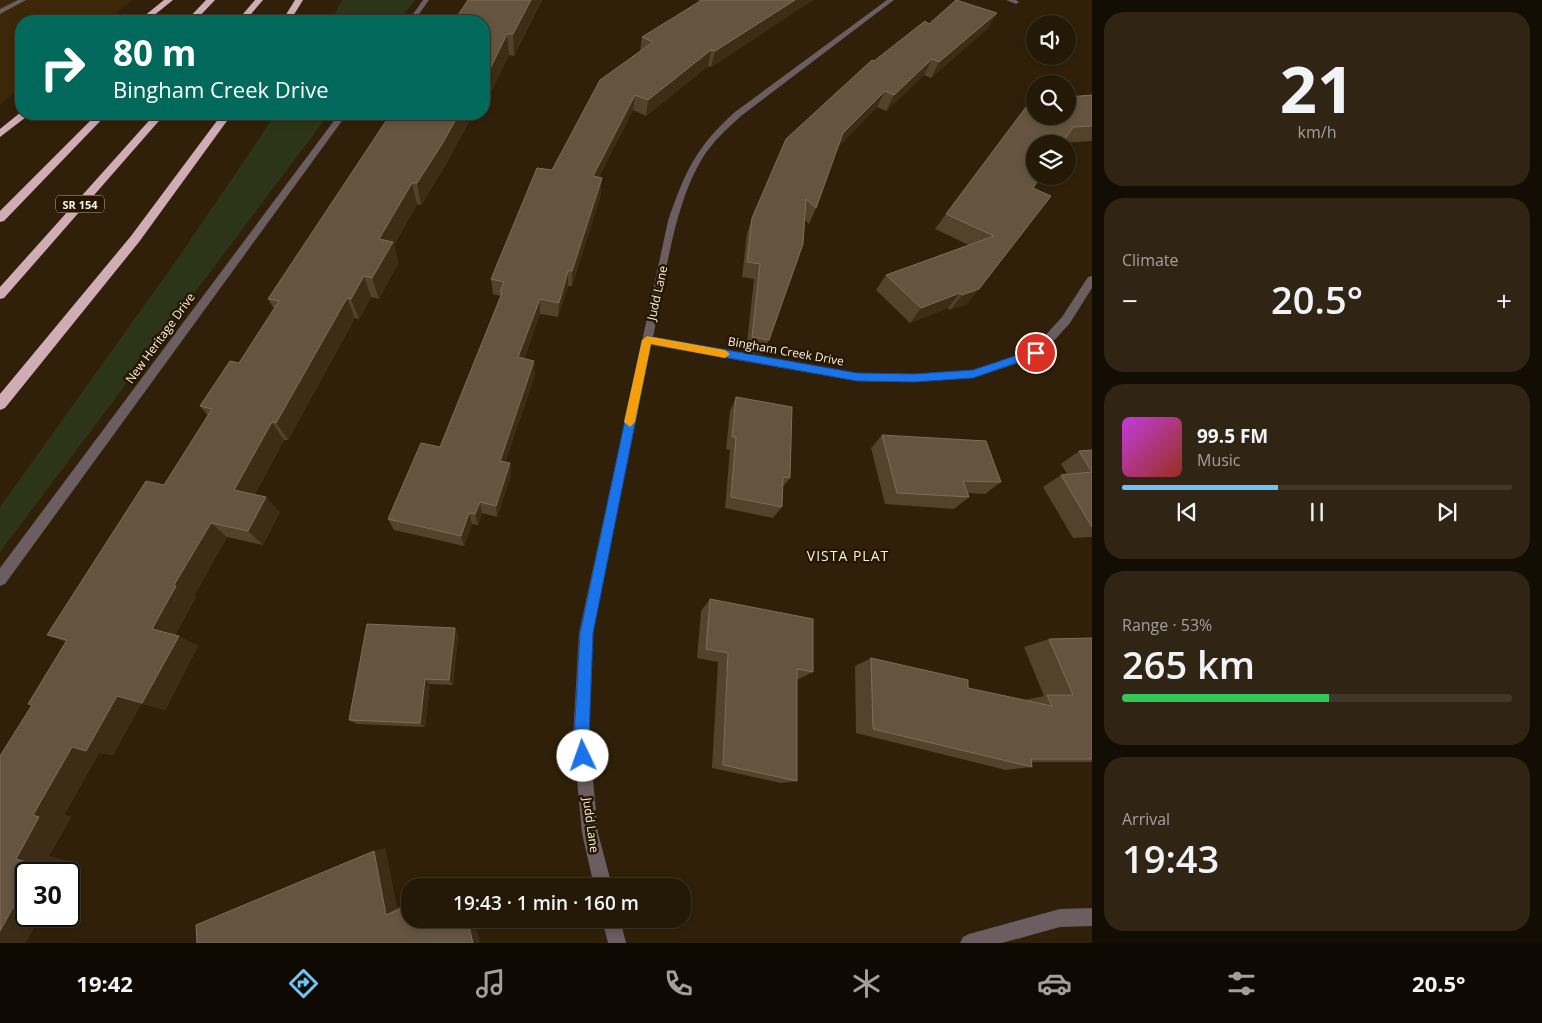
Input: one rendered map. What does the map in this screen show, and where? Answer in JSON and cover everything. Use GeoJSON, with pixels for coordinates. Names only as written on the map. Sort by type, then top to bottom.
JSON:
{"type":"FeatureCollection","features":[{"type":"Feature","properties":{"kind":"highway"},"geometry":{"type":"LineString","coordinates":[[150,15],[169,0]]}},
{"type":"Feature","properties":{"kind":"highway"},"geometry":{"type":"LineString","coordinates":[[196,15],[210,0]]}},
{"type":"Feature","properties":{"kind":"highway"},"geometry":{"type":"LineString","coordinates":[[246,15],[259,0]]}},
{"type":"Feature","properties":{"kind":"highway"},"geometry":{"type":"LineString","coordinates":[[290,15],[299,0]]}},
{"type":"Feature","properties":{"kind":"highway"},"geometry":{"type":"LineString","coordinates":[[0,134],[18,120]]}},
{"type":"Feature","properties":{"kind":"highway"},"geometry":{"type":"LineString","coordinates":[[0,218],[96,120]]}},
{"type":"Feature","properties":{"kind":"highway","name":"SR 154"},"geometry":{"type":"LineString","coordinates":[[0,294],[155,120]]}},
{"type":"Feature","properties":{"kind":"highway"},"geometry":{"type":"LineString","coordinates":[[0,404],[135,239],[223,120]]}},
{"type":"Feature","properties":{"kind":"street"},"geometry":{"type":"LineString","coordinates":[[0,12],[23,0]]}},
{"type":"Feature","properties":{"kind":"street"},"geometry":{"type":"LineString","coordinates":[[415,15],[426,0]]}},
{"type":"Feature","properties":{"kind":"street","name":"Judd Lane"},"geometry":{"type":"LineString","coordinates":[[601,878],[590,834],[581,737],[586,633],[673,221],[686,183],[698,158],[718,132],[738,114],[891,0]]}},
{"type":"Feature","properties":{"kind":"street","name":"New Heritage Drive"},"geometry":{"type":"LineString","coordinates":[[0,579],[339,120]]}},
{"type":"Feature","properties":{"kind":"street","name":"Bingham Creek Drive"},"geometry":{"type":"LineString","coordinates":[[647,340],[857,377],[914,378],[973,374],[1036,353],[1066,320],[1092,280]]}},
{"type":"Feature","properties":{"kind":"street"},"geometry":{"type":"LineString","coordinates":[[969,943],[1060,918],[1092,917]]}},
{"type":"Feature","properties":{"kind":"street"},"geometry":{"type":"LineString","coordinates":[[613,928],[617,943]]}},
{"type":"Feature","properties":{"kind":"shaded area"},"geometry":{"type":"Polygon","coordinates":[[[0,0],[133,0],[114,15],[15,15],[15,93],[0,104],[0,0]]]}},
{"type":"Feature","properties":{"kind":"green space"},"geometry":{"type":"Polygon","coordinates":[[[342,0],[415,0],[404,15],[334,15],[342,0]]]}},
{"type":"Feature","properties":{"kind":"green space"},"geometry":{"type":"Polygon","coordinates":[[[271,120],[324,120],[0,552],[0,507],[171,268],[271,120]]]}},
{"type":"Feature","properties":{"kind":"building"},"geometry":{"type":"Polygon","coordinates":[[[468,0],[531,0],[513,34],[507,34],[490,69],[490,15],[458,15],[468,0]]]}},
{"type":"Feature","properties":{"kind":"building"},"geometry":{"type":"Polygon","coordinates":[[[702,0],[795,0],[715,51],[711,50],[648,100],[635,95],[593,176],[602,178],[572,271],[568,271],[559,303],[540,299],[518,357],[534,361],[500,461],[510,463],[496,506],[480,502],[475,514],[469,513],[461,536],[388,519],[421,443],[440,447],[502,293],[500,292],[504,282],[491,279],[537,168],[552,170],[600,80],[653,42],[642,37],[702,0]]]}},
{"type":"Feature","properties":{"kind":"building"},"geometry":{"type":"Polygon","coordinates":[[[956,0],[997,13],[939,62],[932,59],[894,95],[885,91],[843,133],[816,208],[806,199],[803,244],[769,340],[752,337],[760,264],[747,262],[752,218],[786,139],[872,60],[874,61],[925,21],[929,24],[956,0]]]}},
{"type":"Feature","properties":{"kind":"building"},"geometry":{"type":"Polygon","coordinates":[[[1092,95],[1092,126],[1073,127],[1068,135],[1026,135],[1026,185],[1035,185],[1033,188],[1051,196],[979,289],[962,295],[960,293],[921,308],[886,275],[994,236],[946,214],[1026,107],[1026,125],[1076,125],[1076,96],[1092,95]]]}},
{"type":"Feature","properties":{"kind":"building"},"geometry":{"type":"Polygon","coordinates":[[[387,120],[456,120],[417,183],[412,183],[379,239],[393,242],[372,278],[364,276],[351,299],[347,298],[276,423],[272,422],[234,490],[266,497],[248,531],[211,523],[174,585],[176,586],[152,629],[179,636],[142,703],[117,696],[86,751],[72,747],[33,815],[39,817],[16,859],[26,862],[15,862],[15,904],[0,931],[0,756],[32,705],[28,704],[67,640],[47,635],[146,481],[164,485],[212,409],[200,406],[230,361],[239,363],[279,301],[268,299],[387,120]]]}},
{"type":"Feature","properties":{"kind":"building"},"geometry":{"type":"Polygon","coordinates":[[[736,397],[792,407],[790,478],[783,477],[782,507],[731,497],[736,437],[732,437],[736,397]]]}},
{"type":"Feature","properties":{"kind":"building"},"geometry":{"type":"Polygon","coordinates":[[[882,435],[986,441],[1001,482],[963,481],[969,497],[897,493],[882,435]]]}},
{"type":"Feature","properties":{"kind":"building"},"geometry":{"type":"Polygon","coordinates":[[[1092,450],[1092,472],[1079,451],[1092,450]]]}},
{"type":"Feature","properties":{"kind":"building"},"geometry":{"type":"Polygon","coordinates":[[[1092,472],[1092,527],[1061,475],[1092,472]]]}},
{"type":"Feature","properties":{"kind":"building"},"geometry":{"type":"Polygon","coordinates":[[[710,599],[813,619],[813,672],[797,669],[797,781],[723,765],[728,653],[706,649],[710,599]]]}},
{"type":"Feature","properties":{"kind":"building"},"geometry":{"type":"Polygon","coordinates":[[[367,624],[455,628],[449,680],[425,679],[420,723],[349,720],[367,624]]]}},
{"type":"Feature","properties":{"kind":"building"},"geometry":{"type":"Polygon","coordinates":[[[1092,638],[1092,759],[1031,759],[1032,767],[873,729],[871,658],[968,680],[968,688],[1052,706],[1047,695],[1073,695],[1049,639],[1092,638]]]}},
{"type":"Feature","properties":{"kind":"building"},"geometry":{"type":"Polygon","coordinates":[[[374,851],[386,915],[401,909],[401,928],[469,928],[473,943],[197,943],[196,925],[374,851]]]}},
{"type":"Feature","properties":{"kind":"slow traffic"},"geometry":{"type":"LineString","coordinates":[[630,422],[647,340],[725,354]]}},
{"type":"Feature","properties":{"kind":"district","name":"VISTA PLAT"},"geometry":{"type":"Point","coordinates":[848,555]}},
{"type":"Feature","properties":{"kind":"route"},"geometry":{"type":"LineString","coordinates":[[583,756],[581,737],[586,633],[647,340],[857,377],[914,378],[973,374],[1036,353]]}}]}
